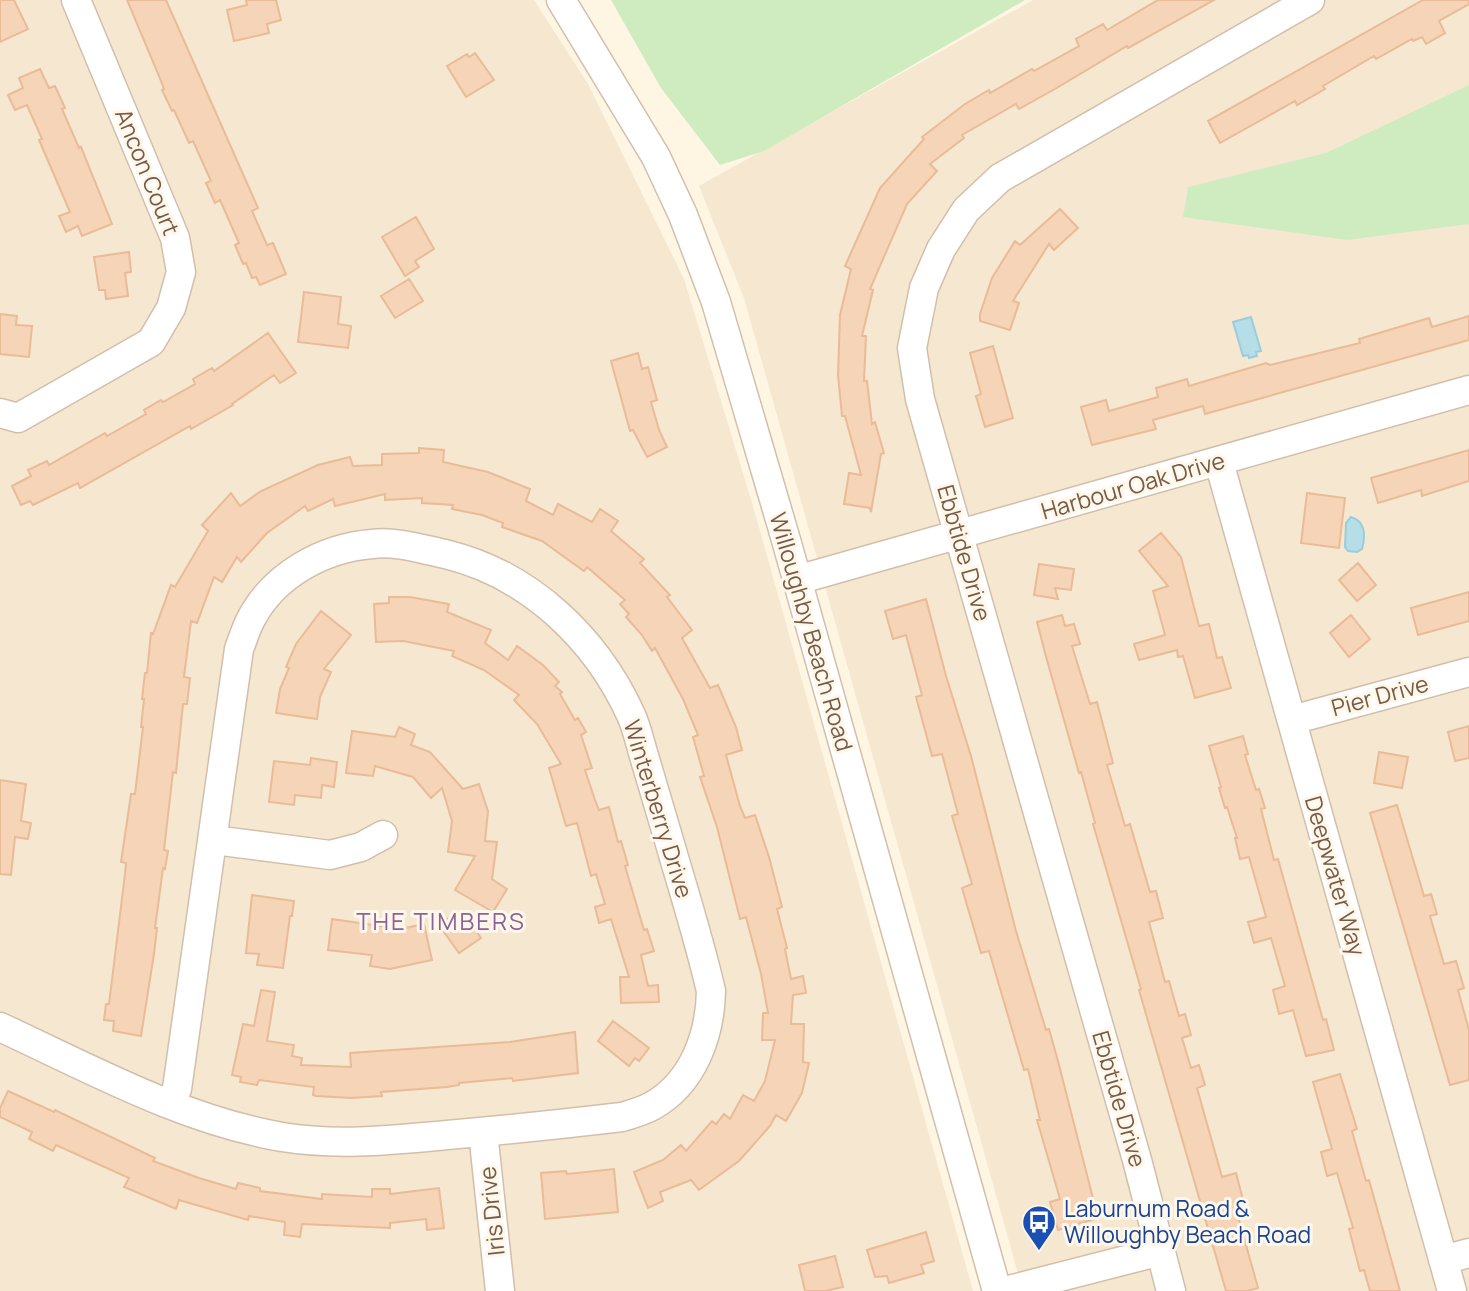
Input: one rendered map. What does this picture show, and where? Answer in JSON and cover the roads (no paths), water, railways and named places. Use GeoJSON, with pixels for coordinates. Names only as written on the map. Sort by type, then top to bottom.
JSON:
{"type":"FeatureCollection","features":[{"type":"Feature","properties":{"kind":"street","name":"Ancon Court"},"geometry":{"type":"LineString","coordinates":[[0,413],[18,418],[151,341],[171,308],[181,272],[175,238],[76,0]]}},
{"type":"Feature","properties":{"kind":"street","name":"Willoughby Beach Road"},"geometry":{"type":"LineString","coordinates":[[561,0],[656,157],[683,215],[716,302],[997,1291]]}},
{"type":"Feature","properties":{"kind":"street","name":"Ebbtide Drive"},"geometry":{"type":"LineString","coordinates":[[1171,1291],[920,399],[912,348],[924,288],[941,249],[966,210],[1000,178],[1310,0]]}},
{"type":"Feature","properties":{"kind":"street","name":"Harbour Oak Drive"},"geometry":{"type":"LineString","coordinates":[[797,580],[1469,390]]}},
{"type":"Feature","properties":{"kind":"street","name":"Deepwater Way"},"geometry":{"type":"LineString","coordinates":[[1219,461],[1292,720],[1456,1257],[1452,1291]]}},
{"type":"Feature","properties":{"kind":"street","name":"Winterberry Drive"},"geometry":{"type":"LineString","coordinates":[[0,1027],[169,1104],[223,1124],[283,1137],[338,1142],[483,1132],[622,1117],[652,1107],[678,1086],[704,1040],[710,1016],[711,991],[704,959],[632,717],[607,670],[589,645],[546,605],[515,583],[461,558],[412,546],[381,543],[357,545],[326,552],[294,571],[271,591],[251,618],[239,649],[177,1089],[169,1104]]}},
{"type":"Feature","properties":{"kind":"street","name":"Pier Drive"},"geometry":{"type":"LineString","coordinates":[[1292,720],[1469,672]]}},
{"type":"Feature","properties":{"kind":"street"},"geometry":{"type":"LineString","coordinates":[[214,840],[330,855],[360,847],[383,835]]}},
{"type":"Feature","properties":{"kind":"street","name":"Iris Drive"},"geometry":{"type":"LineString","coordinates":[[483,1132],[500,1291]]}},
{"type":"Feature","properties":{"kind":"street"},"geometry":{"type":"LineString","coordinates":[[1005,1291],[1161,1251]]}},
{"type":"Feature","properties":{"kind":"water"},"geometry":{"type":"Polygon","coordinates":[[[1251,317],[1261,351],[1256,352],[1257,356],[1249,358],[1248,355],[1243,356],[1233,322],[1251,317]]]}},
{"type":"Feature","properties":{"kind":"water"},"geometry":{"type":"Polygon","coordinates":[[[1351,517],[1362,525],[1363,529],[1362,549],[1357,552],[1348,551],[1345,547],[1346,523],[1351,517]]]}},
{"type":"Feature","properties":{"kind":"place","name":"Laburnum Road & Willoughby Beach Road"},"geometry":{"type":"Point","coordinates":[1039,1252]}},
{"type":"Feature","properties":{"kind":"district","name":"THE TIMBERS"},"geometry":{"type":"Point","coordinates":[441,922]}}]}
